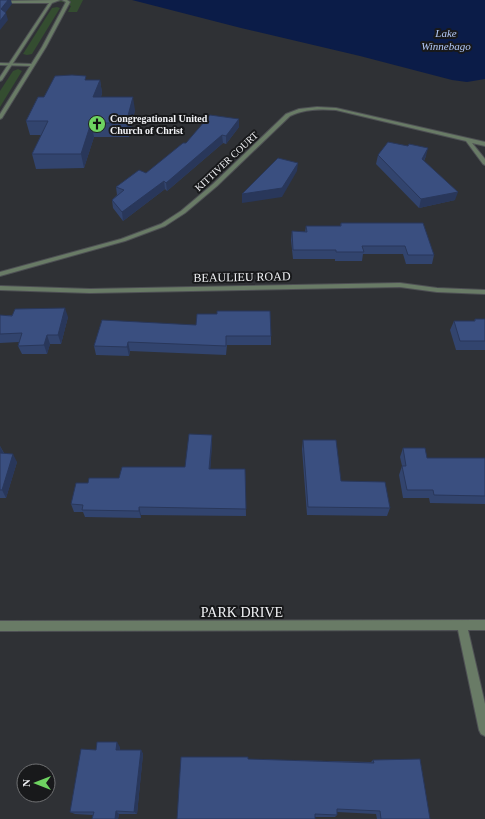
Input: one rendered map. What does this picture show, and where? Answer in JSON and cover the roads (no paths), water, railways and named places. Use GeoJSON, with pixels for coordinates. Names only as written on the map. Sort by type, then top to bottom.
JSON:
{"type":"FeatureCollection","features":[{"type":"Feature","properties":{"kind":"street"},"geometry":{"type":"LineString","coordinates":[[0,2],[51,2],[58,0]]}},
{"type":"Feature","properties":{"kind":"street"},"geometry":{"type":"LineString","coordinates":[[0,118],[32,65],[66,1]]}},
{"type":"Feature","properties":{"kind":"street"},"geometry":{"type":"LineString","coordinates":[[0,80],[51,2]]}},
{"type":"Feature","properties":{"kind":"street"},"geometry":{"type":"LineString","coordinates":[[0,64],[32,65]]}},
{"type":"Feature","properties":{"kind":"street","name":"KITTIVER COURT"},"geometry":{"type":"LineString","coordinates":[[0,274],[123,240],[163,225],[183,212],[215,185],[288,115],[303,109],[336,109],[485,144]]}},
{"type":"Feature","properties":{"kind":"street"},"geometry":{"type":"LineString","coordinates":[[468,140],[485,163]]}},
{"type":"Feature","properties":{"kind":"street","name":"BEAULIEU ROAD"},"geometry":{"type":"LineString","coordinates":[[0,288],[90,291],[400,285],[437,290],[485,292]]}},
{"type":"Feature","properties":{"kind":"street"},"geometry":{"type":"LineString","coordinates":[[462,625],[485,730]]}},
{"type":"Feature","properties":{"kind":"street","name":"PARK DRIVE"},"geometry":{"type":"LineString","coordinates":[[0,626],[485,625]]}},
{"type":"Feature","properties":{"kind":"water","name":"Lake Winnebago"},"geometry":{"type":"Polygon","coordinates":[[[132,0],[485,0],[485,79],[467,82],[452,80],[132,0]]]}},
{"type":"Feature","properties":{"kind":"place","name":"Congregational United Church of Christ"},"geometry":{"type":"Point","coordinates":[97,124]}}]}
